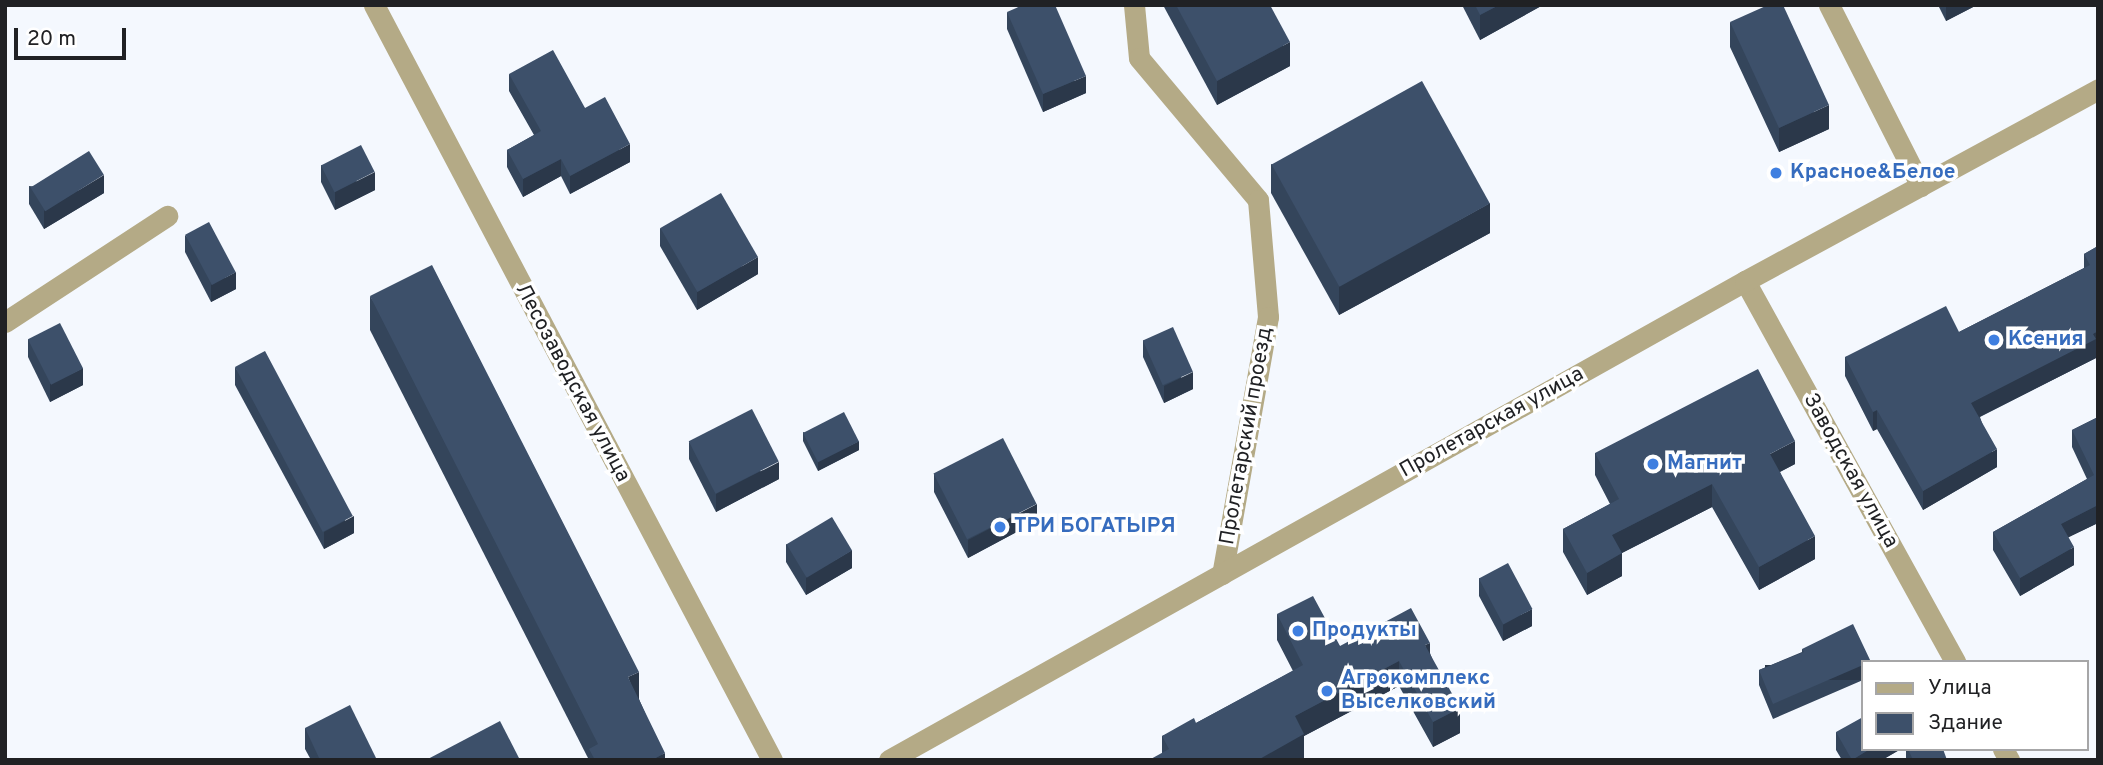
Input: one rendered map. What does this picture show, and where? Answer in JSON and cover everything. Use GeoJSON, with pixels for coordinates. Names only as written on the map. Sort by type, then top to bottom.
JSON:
{"type":"FeatureCollection","features":[{"type":"Feature","properties":{"kind":"street","name":"Лесозаводская улица"},"geometry":{"type":"LineString","coordinates":[[374,5],[772,760]]}},
{"type":"Feature","properties":{"kind":"street","name":"Пролетарский проезд"},"geometry":{"type":"LineString","coordinates":[[1134,5],[1139,58],[1258,200],[1268,317],[1222,574]]}},
{"type":"Feature","properties":{"kind":"street"},"geometry":{"type":"LineString","coordinates":[[1829,5],[1921,186]]}},
{"type":"Feature","properties":{"kind":"street","name":"Пролетарская улица"},"geometry":{"type":"LineString","coordinates":[[888,760],[1745,281],[2098,89]]}},
{"type":"Feature","properties":{"kind":"street"},"geometry":{"type":"LineString","coordinates":[[5,322],[167,216]]}},
{"type":"Feature","properties":{"kind":"street","name":"Заводская улица"},"geometry":{"type":"LineString","coordinates":[[1745,281],[1954,660]]}},
{"type":"Feature","properties":{"kind":"building"},"geometry":{"type":"Polygon","coordinates":[[[1023,5],[1055,5],[1086,76],[1043,94],[1007,12],[1023,5]]]}},
{"type":"Feature","properties":{"kind":"building"},"geometry":{"type":"Polygon","coordinates":[[[1176,5],[1270,5],[1290,42],[1217,81],[1176,5]]]}},
{"type":"Feature","properties":{"kind":"building"},"geometry":{"type":"Polygon","coordinates":[[[1475,5],[1499,5],[1480,15],[1475,5]]]}},
{"type":"Feature","properties":{"kind":"building"},"geometry":{"type":"Polygon","coordinates":[[[1768,5],[1783,5],[1829,105],[1779,128],[1730,22],[1768,5]]]}},
{"type":"Feature","properties":{"kind":"building"},"geometry":{"type":"Polygon","coordinates":[[[553,50],[585,108],[605,97],[630,144],[570,176],[561,159],[523,179],[507,150],[541,131],[509,74],[553,50]]]}},
{"type":"Feature","properties":{"kind":"building"},"geometry":{"type":"Polygon","coordinates":[[[1422,81],[1490,203],[1339,287],[1272,164],[1422,81]]]}},
{"type":"Feature","properties":{"kind":"building"},"geometry":{"type":"Polygon","coordinates":[[[361,145],[375,172],[335,192],[321,165],[361,145]]]}},
{"type":"Feature","properties":{"kind":"building"},"geometry":{"type":"Polygon","coordinates":[[[89,151],[104,175],[45,211],[30,188],[89,151]]]}},
{"type":"Feature","properties":{"kind":"building"},"geometry":{"type":"Polygon","coordinates":[[[721,193],[758,257],[697,292],[660,228],[721,193]]]}},
{"type":"Feature","properties":{"kind":"building"},"geometry":{"type":"Polygon","coordinates":[[[209,222],[236,272],[212,285],[185,235],[209,222]]]}},
{"type":"Feature","properties":{"kind":"building"},"geometry":{"type":"Polygon","coordinates":[[[2098,246],[2098,331],[2093,334],[2096,339],[1971,403],[1997,449],[1923,491],[1877,410],[1873,412],[1845,357],[1946,306],[1959,332],[2090,265],[2084,254],[2098,246]]]}},
{"type":"Feature","properties":{"kind":"building"},"geometry":{"type":"Polygon","coordinates":[[[432,265],[639,672],[628,677],[665,753],[652,760],[595,760],[589,749],[598,744],[370,296],[432,265]]]}},
{"type":"Feature","properties":{"kind":"building"},"geometry":{"type":"Polygon","coordinates":[[[60,323],[83,368],[51,385],[28,339],[60,323]]]}},
{"type":"Feature","properties":{"kind":"building"},"geometry":{"type":"Polygon","coordinates":[[[1173,327],[1193,372],[1163,385],[1143,340],[1173,327]]]}},
{"type":"Feature","properties":{"kind":"building"},"geometry":{"type":"Polygon","coordinates":[[[265,351],[353,516],[323,532],[235,367],[265,351]]]}},
{"type":"Feature","properties":{"kind":"building"},"geometry":{"type":"Polygon","coordinates":[[[1758,369],[1795,441],[1770,454],[1815,536],[1759,567],[1712,484],[1612,535],[1622,553],[1587,573],[1563,529],[1619,499],[1595,453],[1758,369]]]}},
{"type":"Feature","properties":{"kind":"building"},"geometry":{"type":"Polygon","coordinates":[[[752,409],[779,462],[716,494],[689,441],[752,409]]]}},
{"type":"Feature","properties":{"kind":"building"},"geometry":{"type":"Polygon","coordinates":[[[844,412],[859,441],[818,462],[803,433],[844,412]]]}},
{"type":"Feature","properties":{"kind":"building"},"geometry":{"type":"Polygon","coordinates":[[[2098,417],[2098,505],[2061,524],[2074,547],[2020,578],[1993,532],[2094,475],[2072,430],[2098,417]]]}},
{"type":"Feature","properties":{"kind":"building"},"geometry":{"type":"Polygon","coordinates":[[[1003,438],[1037,504],[967,539],[934,473],[1003,438]]]}},
{"type":"Feature","properties":{"kind":"building"},"geometry":{"type":"Polygon","coordinates":[[[832,517],[852,550],[807,578],[787,544],[832,517]]]}},
{"type":"Feature","properties":{"kind":"building"},"geometry":{"type":"Polygon","coordinates":[[[1508,563],[1532,609],[1503,624],[1479,578],[1508,563]]]}},
{"type":"Feature","properties":{"kind":"building"},"geometry":{"type":"Polygon","coordinates":[[[1313,596],[1340,646],[1411,608],[1430,643],[1425,645],[1460,708],[1433,722],[1399,661],[1295,716],[1304,734],[1258,760],[1149,760],[1169,749],[1162,736],[1194,718],[1196,723],[1303,665],[1277,614],[1313,596]]]}},
{"type":"Feature","properties":{"kind":"building"},"geometry":{"type":"Polygon","coordinates":[[[1853,624],[1870,660],[1862,660],[1862,665],[1773,704],[1759,670],[1804,652],[1802,649],[1853,624]]]}},
{"type":"Feature","properties":{"kind":"building"},"geometry":{"type":"Polygon","coordinates":[[[350,705],[377,760],[320,760],[305,728],[350,705]]]}},
{"type":"Feature","properties":{"kind":"building"},"geometry":{"type":"Polygon","coordinates":[[[1862,718],[1862,751],[1867,751],[1852,760],[1836,732],[1862,718]]]}},
{"type":"Feature","properties":{"kind":"building"},"geometry":{"type":"Polygon","coordinates":[[[500,721],[520,760],[426,760],[500,721]]]}},
{"type":"Feature","properties":{"kind":"building"},"geometry":{"type":"Polygon","coordinates":[[[1909,751],[1944,751],[1947,760],[1913,760],[1909,751]]]}},
{"type":"Feature","properties":{"kind":"place","name":"Красное&Белое"},"geometry":{"type":"Point","coordinates":[1776,173]}},
{"type":"Feature","properties":{"kind":"place","name":"Ксения"},"geometry":{"type":"Point","coordinates":[1994,340]}},
{"type":"Feature","properties":{"kind":"place","name":"Магнит"},"geometry":{"type":"Point","coordinates":[1653,464]}},
{"type":"Feature","properties":{"kind":"place","name":"ТРИ БОГАТЫРЯ"},"geometry":{"type":"Point","coordinates":[1000,527]}},
{"type":"Feature","properties":{"kind":"place","name":"Продукты"},"geometry":{"type":"Point","coordinates":[1298,631]}},
{"type":"Feature","properties":{"kind":"place","name":"Агрокомплекс Выселковский"},"geometry":{"type":"Point","coordinates":[1327,691]}}]}
